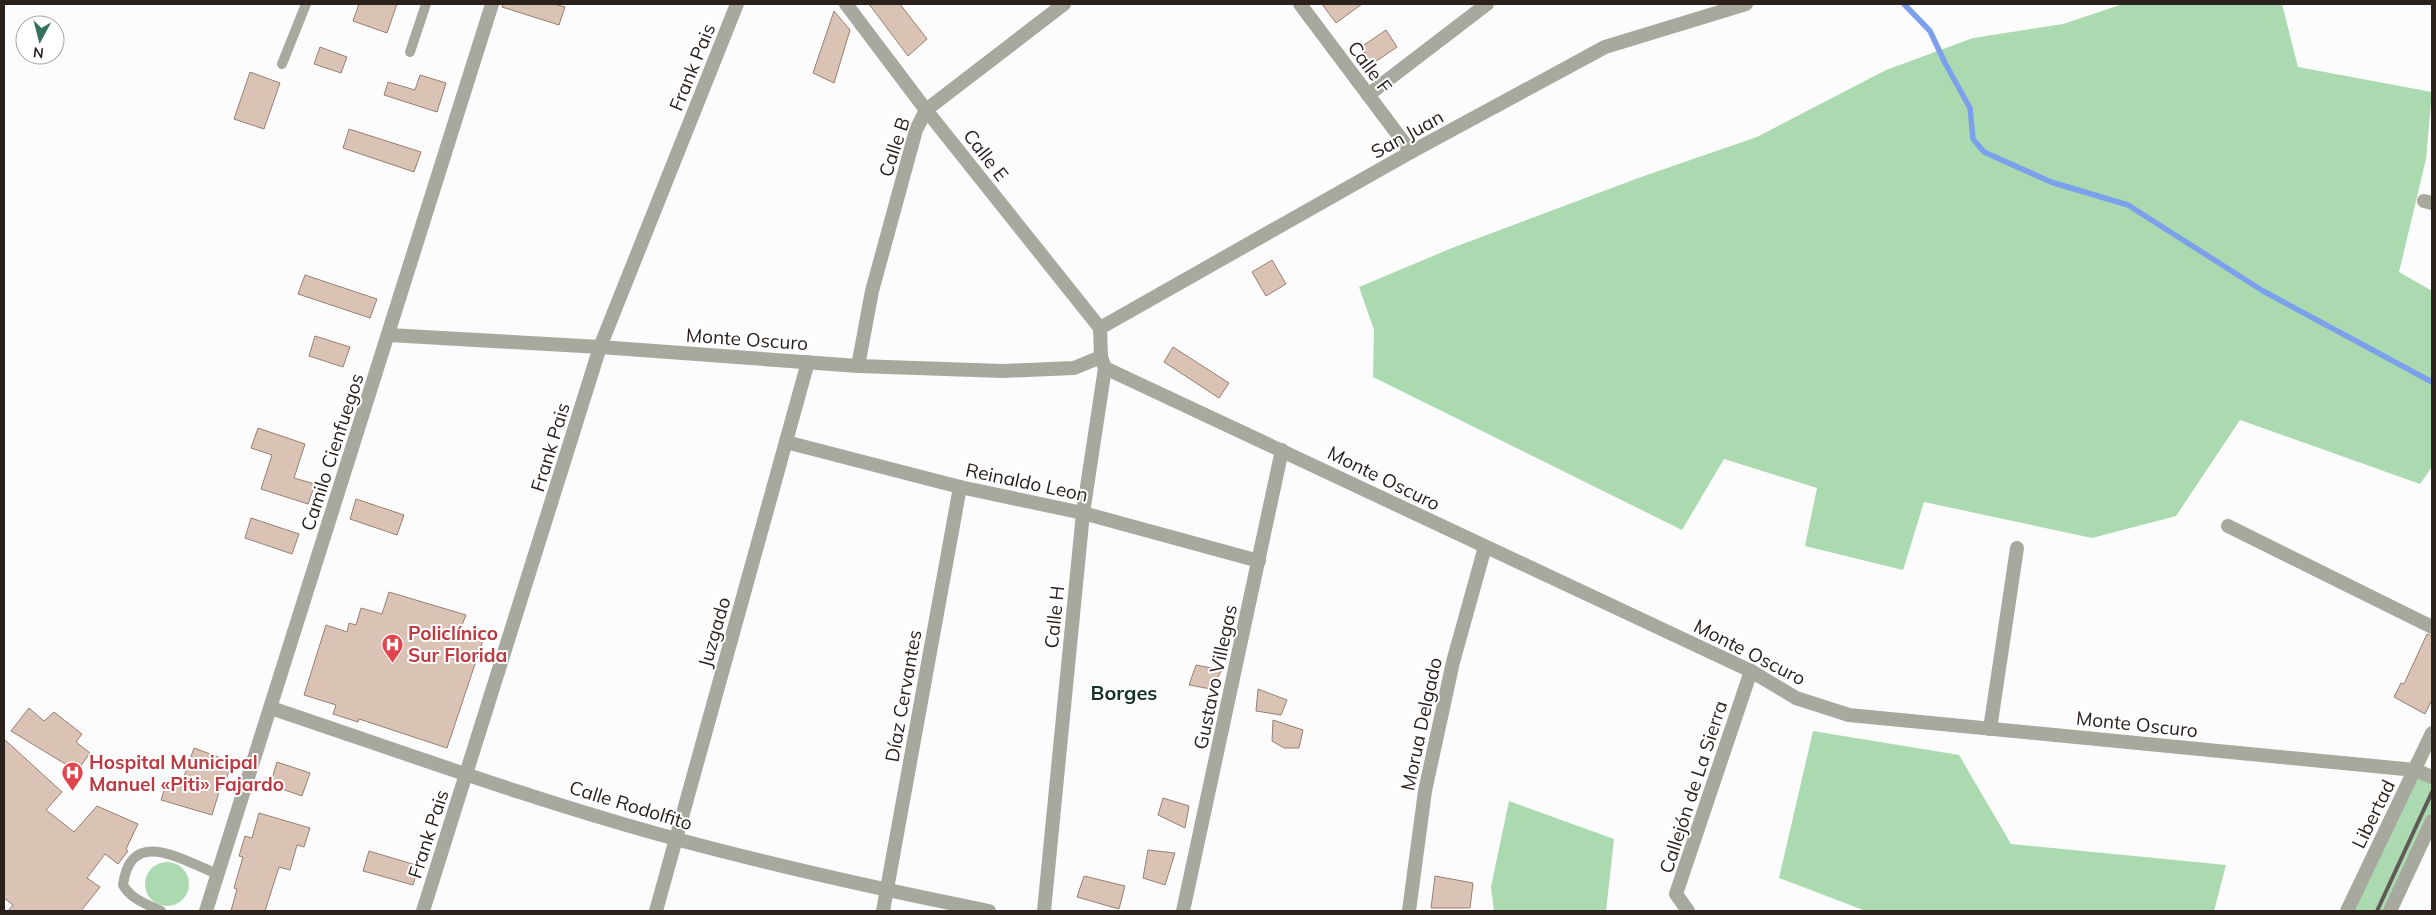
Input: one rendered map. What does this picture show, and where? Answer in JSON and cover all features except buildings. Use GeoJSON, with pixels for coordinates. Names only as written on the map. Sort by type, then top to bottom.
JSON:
{"type":"FeatureCollection","features":[{"type":"Feature","properties":{"kind":"street","name":"Camilo Cienfuegos"},"geometry":{"type":"LineString","coordinates":[[206,911],[492,4]]}},
{"type":"Feature","properties":{"kind":"street","name":"Frank Pais"},"geometry":{"type":"LineString","coordinates":[[423,911],[600,347],[737,4]]}},
{"type":"Feature","properties":{"kind":"street","name":"Calle E"},"geometry":{"type":"LineString","coordinates":[[846,4],[926,110],[1100,328]]}},
{"type":"Feature","properties":{"kind":"street","name":"Calle B"},"geometry":{"type":"LineString","coordinates":[[858,366],[872,291],[916,130],[926,110],[1064,4]]}},
{"type":"Feature","properties":{"kind":"street","name":"Calle F"},"geometry":{"type":"LineString","coordinates":[[1300,4],[1411,152]]}},
{"type":"Feature","properties":{"kind":"street"},"geometry":{"type":"LineString","coordinates":[[1368,95],[1487,4]]}},
{"type":"Feature","properties":{"kind":"street","name":"San Juan"},"geometry":{"type":"LineString","coordinates":[[1100,328],[1411,152],[1605,47],[1744,4]]}},
{"type":"Feature","properties":{"kind":"street","name":"Calle H"},"geometry":{"type":"LineString","coordinates":[[1044,911],[1083,513],[1103,362],[1100,328]]}},
{"type":"Feature","properties":{"kind":"street","name":"Monte Oscuro"},"geometry":{"type":"LineString","coordinates":[[389,335],[600,347],[858,366],[1046,370],[1074,368],[1103,362],[1485,547],[1751,671],[1796,698],[1849,715],[2415,770],[2432,777]]}},
{"type":"Feature","properties":{"kind":"street","name":"Juzgado"},"geometry":{"type":"LineString","coordinates":[[656,911],[808,362]]}},
{"type":"Feature","properties":{"kind":"street","name":"Reinaldo Leon"},"geometry":{"type":"LineString","coordinates":[[786,442],[960,487],[1083,513],[1259,562]]}},
{"type":"Feature","properties":{"kind":"street","name":"Gustavo Villegas"},"geometry":{"type":"LineString","coordinates":[[1183,911],[1282,450]]}},
{"type":"Feature","properties":{"kind":"street","name":"Díaz Cervantes"},"geometry":{"type":"LineString","coordinates":[[883,911],[960,487]]}},
{"type":"Feature","properties":{"kind":"street"},"geometry":{"type":"LineString","coordinates":[[2228,526],[2432,627]]}},
{"type":"Feature","properties":{"kind":"street","name":"Morua Delgado"},"geometry":{"type":"LineString","coordinates":[[1409,911],[1425,791],[1453,662],[1485,547]]}},
{"type":"Feature","properties":{"kind":"street"},"geometry":{"type":"LineString","coordinates":[[1990,728],[2017,548]]}},
{"type":"Feature","properties":{"kind":"street","name":"Callejón de La Sierra"},"geometry":{"type":"LineString","coordinates":[[1688,911],[1676,894],[1751,671]]}},
{"type":"Feature","properties":{"kind":"street","name":"Calle Rodolfito"},"geometry":{"type":"LineString","coordinates":[[271,708],[467,774],[676,838],[886,890],[989,911]]}},
{"type":"Feature","properties":{"kind":"street","name":"Libertad"},"geometry":{"type":"LineString","coordinates":[[2347,911],[2432,733]]}},
{"type":"Feature","properties":{"kind":"street"},"geometry":{"type":"LineString","coordinates":[[2390,911],[2432,821]]}},
{"type":"Feature","properties":{"kind":"lane"},"geometry":{"type":"LineString","coordinates":[[282,64],[306,4]]}},
{"type":"Feature","properties":{"kind":"lane"},"geometry":{"type":"LineString","coordinates":[[410,52],[426,4]]}},
{"type":"Feature","properties":{"kind":"lane"},"geometry":{"type":"LineString","coordinates":[[161,911],[137,900],[127,892],[123,885],[127,865],[138,854],[152,851],[166,852],[218,874]]}},
{"type":"Feature","properties":{"kind":"green space"},"geometry":{"type":"Polygon","coordinates":[[[2123,4],[2282,4],[2298,67],[2432,92],[2426,159],[2399,272],[2432,291],[2432,467],[2420,484],[2240,420],[2176,516],[2092,538],[1924,502],[1903,570],[1805,546],[1817,488],[1724,459],[1682,530],[1373,377],[1374,330],[1359,287],[1452,248],[1641,177],[1757,137],[1886,70],[1973,38],[2063,24],[2123,4]]]}},
{"type":"Feature","properties":{"kind":"green space"},"geometry":{"type":"Polygon","coordinates":[[[1813,731],[1959,755],[2011,844],[2226,865],[2214,911],[1866,911],[1779,878],[1813,731]]]}},
{"type":"Feature","properties":{"kind":"green space"},"geometry":{"type":"Polygon","coordinates":[[[2415,770],[2432,777],[2432,821],[2390,911],[2347,911],[2415,770]]]}},
{"type":"Feature","properties":{"kind":"green space"},"geometry":{"type":"Polygon","coordinates":[[[1509,801],[1614,839],[1606,911],[1494,911],[1491,887],[1509,801]]]}},
{"type":"Feature","properties":{"kind":"green space"},"geometry":{"type":"Polygon","coordinates":[[[167,862],[179,866],[185,872],[189,884],[185,896],[179,902],[167,906],[155,902],[149,896],[145,884],[149,872],[155,866],[167,862]]]}},
{"type":"Feature","properties":{"kind":"waterway"},"geometry":{"type":"LineString","coordinates":[[1904,4],[1930,31],[1970,108],[1973,139],[1984,152],[2051,182],[2128,205],[2263,291],[2432,382]]}},
{"type":"Feature","properties":{"kind":"railway"},"geometry":{"type":"LineString","coordinates":[[2377,911],[2432,792]]}},
{"type":"Feature","properties":{"kind":"place","name":"Policlínico Sur Florida"},"geometry":{"type":"Point","coordinates":[392,663]}},
{"type":"Feature","properties":{"kind":"place","name":"Hospital Municipal Manuel «Piti» Fajardo"},"geometry":{"type":"Point","coordinates":[73,792]}},
{"type":"Feature","properties":{"kind":"district","name":"Borges"},"geometry":{"type":"Point","coordinates":[1124,693]}}]}
